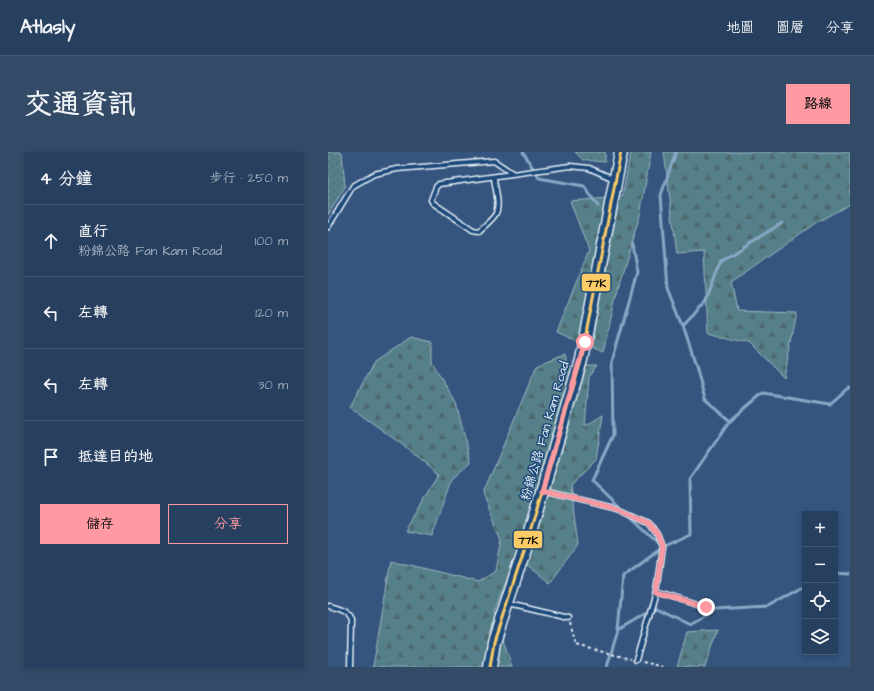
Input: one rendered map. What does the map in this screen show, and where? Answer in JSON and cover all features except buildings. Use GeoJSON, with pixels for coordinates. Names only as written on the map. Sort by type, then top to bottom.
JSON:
{"type":"FeatureCollection","features":[{"type":"Feature","properties":{"kind":"main road","name":"粉錦公路 Fan Kam Road"},"geometry":{"type":"LineString","coordinates":[[490,667],[494,642],[542,491],[584,346],[621,152]]}},
{"type":"Feature","properties":{"kind":"lane"},"geometry":{"type":"LineString","coordinates":[[328,227],[353,186],[374,174],[397,169],[494,161],[512,173]]}},
{"type":"Feature","properties":{"kind":"lane"},"geometry":{"type":"LineString","coordinates":[[494,178],[498,207],[492,219],[479,231],[473,230],[433,203],[431,200],[436,187],[439,184],[494,178],[512,173],[570,166],[589,168],[616,180]]}},
{"type":"Feature","properties":{"kind":"lane"},"geometry":{"type":"LineString","coordinates":[[542,491],[618,509],[649,523],[657,534],[662,546],[656,592],[636,660]]}},
{"type":"Feature","properties":{"kind":"lane"},"geometry":{"type":"LineString","coordinates":[[656,592],[706,607]]}},
{"type":"Feature","properties":{"kind":"lane"},"geometry":{"type":"LineString","coordinates":[[506,604],[568,618]]}},
{"type":"Feature","properties":{"kind":"lane"},"geometry":{"type":"LineString","coordinates":[[328,606],[343,611],[350,618],[350,667]]}},
{"type":"Feature","properties":{"kind":"path"},"geometry":{"type":"LineString","coordinates":[[568,618],[576,645],[664,667]]}},
{"type":"Feature","properties":{"kind":"green space"},"geometry":{"type":"Polygon","coordinates":[[[328,152],[342,152],[345,187],[328,215],[328,152]]]}},
{"type":"Feature","properties":{"kind":"green space"},"geometry":{"type":"Polygon","coordinates":[[[575,152],[605,152],[605,162],[583,160],[575,152]]]}},
{"type":"Feature","properties":{"kind":"green space"},"geometry":{"type":"Polygon","coordinates":[[[631,152],[651,152],[640,215],[617,291],[603,353],[556,332],[589,251],[570,201],[622,197],[631,152]]]}},
{"type":"Feature","properties":{"kind":"green space"},"geometry":{"type":"Polygon","coordinates":[[[664,152],[850,152],[850,204],[817,222],[731,282],[737,311],[797,313],[784,378],[749,343],[708,333],[704,252],[677,254],[664,152]]]}},
{"type":"Feature","properties":{"kind":"green space"},"geometry":{"type":"Polygon","coordinates":[[[411,337],[432,342],[432,362],[456,403],[471,462],[452,479],[432,536],[405,531],[439,474],[411,451],[350,407],[374,362],[411,337]]]}},
{"type":"Feature","properties":{"kind":"green space"},"geometry":{"type":"Polygon","coordinates":[[[565,354],[567,366],[597,366],[589,377],[585,426],[603,415],[596,459],[570,485],[578,545],[550,583],[516,556],[494,613],[512,667],[373,667],[391,560],[478,582],[496,571],[502,539],[483,494],[537,365],[565,354]]]}},
{"type":"Feature","properties":{"kind":"green space"},"geometry":{"type":"Polygon","coordinates":[[[718,630],[705,667],[677,667],[687,632],[718,630]]]}},
{"type":"Feature","properties":{"kind":"waterway"},"geometry":{"type":"LineString","coordinates":[[523,152],[539,178],[584,186],[598,206]]}},
{"type":"Feature","properties":{"kind":"waterway"},"geometry":{"type":"LineString","coordinates":[[676,152],[661,195],[668,288],[683,326]]}},
{"type":"Feature","properties":{"kind":"waterway"},"geometry":{"type":"LineString","coordinates":[[730,421],[705,399],[683,326],[706,301],[721,261],[782,223]]}},
{"type":"Feature","properties":{"kind":"waterway"},"geometry":{"type":"LineString","coordinates":[[623,510],[592,480],[613,435],[612,362],[637,272],[632,244]]}},
{"type":"Feature","properties":{"kind":"waterway"},"geometry":{"type":"LineString","coordinates":[[618,630],[623,576],[662,547],[691,534],[690,479],[730,421],[763,393],[830,404],[848,388],[850,388]]}},
{"type":"Feature","properties":{"kind":"waterway"},"geometry":{"type":"LineString","coordinates":[[627,514],[661,546]]}},
{"type":"Feature","properties":{"kind":"waterway"},"geometry":{"type":"LineString","coordinates":[[838,573],[850,574]]}},
{"type":"Feature","properties":{"kind":"waterway"},"geometry":{"type":"LineString","coordinates":[[607,667],[618,630],[656,607],[690,624],[715,610],[768,607],[802,588]]}},
{"type":"Feature","properties":{"kind":"transit line","name":"77K"},"geometry":{"type":"LineString","coordinates":[[490,667],[494,642],[528,539],[581,360],[621,152]]}},
{"type":"Feature","properties":{"kind":"route"},"geometry":{"type":"LineString","coordinates":[[585,342],[542,491],[618,509],[649,523],[657,534],[662,546],[656,592],[706,607]]}}]}
